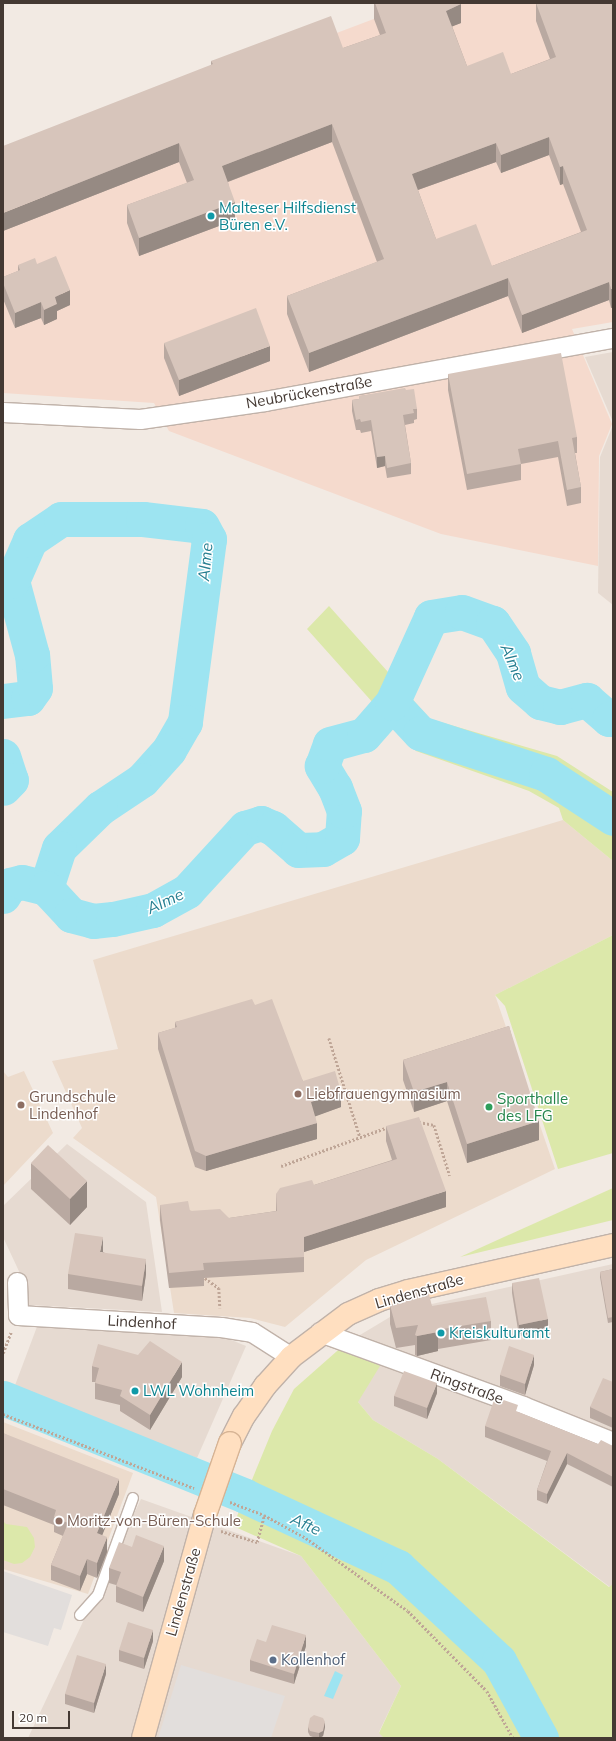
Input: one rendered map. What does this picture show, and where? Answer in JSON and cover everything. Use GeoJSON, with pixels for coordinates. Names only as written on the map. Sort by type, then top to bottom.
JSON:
{"type":"FeatureCollection","features":[{"type":"Feature","properties":{"kind":"main road","name":"Lindenstraße"},"geometry":{"type":"LineString","coordinates":[[143,1738],[211,1523],[230,1443],[244,1416],[265,1386],[291,1357],[320,1332],[348,1314],[379,1300],[408,1291],[613,1245]]}},
{"type":"Feature","properties":{"kind":"street","name":"Neubrückenstraße"},"geometry":{"type":"LineString","coordinates":[[3,412],[140,419],[265,401],[613,338]]}},
{"type":"Feature","properties":{"kind":"street","name":"Lindenhof"},"geometry":{"type":"LineString","coordinates":[[16,1282],[18,1315],[221,1327],[252,1332],[291,1357]]}},
{"type":"Feature","properties":{"kind":"street","name":"Ringstraße"},"geometry":{"type":"LineString","coordinates":[[320,1332],[523,1406],[613,1442]]}},
{"type":"Feature","properties":{"kind":"lane"},"geometry":{"type":"LineString","coordinates":[[80,1615],[98,1595],[133,1498]]}},
{"type":"Feature","properties":{"kind":"path"},"geometry":{"type":"LineString","coordinates":[[329,1038],[360,1137]]}},
{"type":"Feature","properties":{"kind":"path"},"geometry":{"type":"LineString","coordinates":[[415,1121],[434,1125],[450,1176]]}},
{"type":"Feature","properties":{"kind":"path"},"geometry":{"type":"LineString","coordinates":[[281,1166],[394,1125]]}},
{"type":"Feature","properties":{"kind":"path"},"geometry":{"type":"LineString","coordinates":[[205,1278],[218,1288],[221,1327]]}},
{"type":"Feature","properties":{"kind":"path"},"geometry":{"type":"LineString","coordinates":[[3,1414],[199,1490]]}},
{"type":"Feature","properties":{"kind":"path"},"geometry":{"type":"LineString","coordinates":[[228,1501],[264,1515],[306,1538],[408,1611],[487,1691],[513,1738]]}},
{"type":"Feature","properties":{"kind":"path"},"geometry":{"type":"LineString","coordinates":[[211,1523],[257,1542],[264,1515]]}},
{"type":"Feature","properties":{"kind":"shaded area"},"geometry":{"type":"Polygon","coordinates":[[[416,3],[613,3],[613,322],[572,329],[612,424],[599,456],[598,566],[441,534],[169,431],[154,403],[3,393],[3,159],[416,3]]]}},
{"type":"Feature","properties":{"kind":"shaded area"},"geometry":{"type":"Polygon","coordinates":[[[613,352],[613,422],[585,357],[613,352]]]}},
{"type":"Feature","properties":{"kind":"shaded area"},"geometry":{"type":"Polygon","coordinates":[[[613,425],[613,605],[598,593],[600,457],[613,425]]]}},
{"type":"Feature","properties":{"kind":"shaded area","name":"Liebfrauengymnasium"},"geometry":{"type":"Polygon","coordinates":[[[563,820],[613,861],[613,935],[495,995],[555,1169],[366,1260],[285,1327],[250,1318],[174,1313],[156,1197],[73,1138],[82,1128],[52,1061],[118,1049],[93,960],[563,820]]]}},
{"type":"Feature","properties":{"kind":"shaded area","name":"Grundschule Lindenhof"},"geometry":{"type":"Polygon","coordinates":[[[3,1071],[8,1077],[24,1071],[53,1133],[3,1186],[3,1071]]]}},
{"type":"Feature","properties":{"kind":"shaded area"},"geometry":{"type":"Polygon","coordinates":[[[67,1144],[146,1202],[162,1312],[29,1305],[24,1282],[3,1237],[3,1206],[67,1144]]]}},
{"type":"Feature","properties":{"kind":"shaded area"},"geometry":{"type":"Polygon","coordinates":[[[613,1264],[613,1584],[610,1587],[438,1459],[373,1420],[358,1402],[345,1344],[400,1311],[613,1264]]]}},
{"type":"Feature","properties":{"kind":"shaded area"},"geometry":{"type":"Polygon","coordinates":[[[38,1324],[219,1335],[246,1346],[197,1458],[14,1388],[38,1324]]]}},
{"type":"Feature","properties":{"kind":"shaded area","name":"Moritz-von-Büren-Schule"},"geometry":{"type":"Polygon","coordinates":[[[3,1422],[133,1473],[88,1594],[3,1569],[3,1422]]]}},
{"type":"Feature","properties":{"kind":"shaded area"},"geometry":{"type":"Polygon","coordinates":[[[141,1499],[301,1556],[401,1686],[379,1732],[384,1738],[28,1738],[141,1499]]]}},
{"type":"Feature","properties":{"kind":"shaded area"},"geometry":{"type":"Polygon","coordinates":[[[3,1571],[72,1595],[61,1630],[54,1628],[48,1646],[3,1632],[3,1571]]]}},
{"type":"Feature","properties":{"kind":"shaded area"},"geometry":{"type":"Polygon","coordinates":[[[181,1665],[285,1696],[271,1738],[158,1738],[181,1665]]]}},
{"type":"Feature","properties":{"kind":"green space"},"geometry":{"type":"Polygon","coordinates":[[[329,606],[430,719],[557,756],[613,792],[613,861],[563,820],[559,808],[529,791],[416,751],[307,629],[329,606]]]}},
{"type":"Feature","properties":{"kind":"green space"},"geometry":{"type":"Polygon","coordinates":[[[613,935],[613,1153],[558,1169],[505,1006],[495,995],[613,935]]]}},
{"type":"Feature","properties":{"kind":"green space"},"geometry":{"type":"Polygon","coordinates":[[[613,1188],[613,1220],[460,1257],[504,1237],[613,1188]]]}},
{"type":"Feature","properties":{"kind":"green space"},"geometry":{"type":"Polygon","coordinates":[[[345,1344],[380,1366],[358,1402],[373,1420],[438,1459],[609,1587],[613,1584],[613,1738],[384,1738],[379,1733],[401,1686],[301,1556],[233,1526],[272,1431],[294,1389],[345,1344]]]}},
{"type":"Feature","properties":{"kind":"green space"},"geometry":{"type":"Polygon","coordinates":[[[3,1521],[6,1524],[27,1527],[34,1538],[35,1547],[30,1557],[22,1563],[14,1564],[3,1560],[3,1521]]]}},
{"type":"Feature","properties":{"kind":"water"},"geometry":{"type":"Polygon","coordinates":[[[335,1671],[343,1675],[333,1699],[324,1696],[335,1671]]]}},
{"type":"Feature","properties":{"kind":"building"},"geometry":{"type":"Polygon","coordinates":[[[375,3],[461,3],[446,11],[467,66],[503,52],[511,74],[556,57],[536,3],[613,3],[613,289],[611,289],[609,282],[522,315],[508,278],[309,353],[287,296],[384,259],[332,124],[222,166],[235,202],[139,238],[127,205],[194,180],[179,143],[3,213],[3,146],[213,64],[211,61],[331,16],[343,48],[386,33],[375,3]],[[549,137],[501,155],[496,143],[412,174],[436,239],[476,224],[492,266],[587,230],[563,166],[560,167],[549,137]]]}},
{"type":"Feature","properties":{"kind":"building"},"geometry":{"type":"Polygon","coordinates":[[[56,256],[70,290],[55,297],[57,304],[44,310],[41,302],[15,313],[3,283],[3,277],[20,270],[18,265],[35,258],[37,264],[56,256]]]}},
{"type":"Feature","properties":{"kind":"building"},"geometry":{"type":"Polygon","coordinates":[[[256,308],[270,346],[179,380],[164,343],[256,308]]]}},
{"type":"Feature","properties":{"kind":"building"},"geometry":{"type":"Polygon","coordinates":[[[561,353],[577,437],[572,438],[581,487],[567,490],[558,441],[518,449],[521,464],[467,474],[448,374],[561,353]]]}},
{"type":"Feature","properties":{"kind":"building"},"geometry":{"type":"Polygon","coordinates":[[[405,388],[406,390],[414,389],[417,409],[413,409],[414,413],[403,415],[411,463],[387,468],[385,456],[377,457],[371,420],[361,422],[360,419],[356,420],[352,400],[359,399],[359,396],[405,388]]]}},
{"type":"Feature","properties":{"kind":"building"},"geometry":{"type":"Polygon","coordinates":[[[252,999],[255,1005],[272,999],[303,1081],[335,1071],[341,1092],[311,1102],[317,1123],[206,1156],[195,1151],[158,1033],[177,1027],[175,1022],[252,999]]]}},
{"type":"Feature","properties":{"kind":"building","name":"Sporthalle des LFG"},"geometry":{"type":"Polygon","coordinates":[[[509,1026],[539,1121],[467,1144],[447,1082],[414,1092],[403,1060],[509,1026]]]}},
{"type":"Feature","properties":{"kind":"building"},"geometry":{"type":"Polygon","coordinates":[[[419,1117],[446,1191],[304,1237],[304,1257],[203,1263],[204,1270],[169,1273],[160,1205],[188,1201],[190,1211],[220,1209],[229,1218],[277,1211],[276,1194],[280,1188],[312,1180],[314,1185],[397,1159],[386,1126],[419,1117]]]}},
{"type":"Feature","properties":{"kind":"building"},"geometry":{"type":"Polygon","coordinates":[[[48,1145],[87,1181],[70,1199],[31,1163],[48,1145]]]}},
{"type":"Feature","properties":{"kind":"building"},"geometry":{"type":"Polygon","coordinates":[[[75,1233],[103,1237],[100,1252],[146,1259],[142,1286],[68,1274],[75,1233]]]}},
{"type":"Feature","properties":{"kind":"building"},"geometry":{"type":"Polygon","coordinates":[[[613,1269],[613,1317],[608,1318],[600,1272],[613,1269]]]}},
{"type":"Feature","properties":{"kind":"building"},"geometry":{"type":"Polygon","coordinates":[[[539,1278],[548,1319],[519,1325],[512,1283],[539,1278]]]}},
{"type":"Feature","properties":{"kind":"building"},"geometry":{"type":"Polygon","coordinates":[[[427,1287],[432,1306],[486,1297],[491,1321],[437,1330],[438,1332],[417,1336],[415,1335],[418,1325],[396,1328],[390,1305],[404,1302],[402,1293],[427,1287]]]}},
{"type":"Feature","properties":{"kind":"building","name":"LWL Wohnheim"},"geometry":{"type":"Polygon","coordinates":[[[150,1341],[182,1362],[150,1415],[120,1396],[122,1390],[95,1383],[99,1368],[92,1366],[98,1344],[138,1355],[150,1341]]]}},
{"type":"Feature","properties":{"kind":"building"},"geometry":{"type":"Polygon","coordinates":[[[509,1346],[534,1355],[525,1384],[500,1375],[509,1346]]]}},
{"type":"Feature","properties":{"kind":"building"},"geometry":{"type":"Polygon","coordinates":[[[404,1371],[437,1383],[427,1408],[394,1396],[404,1371]]]}},
{"type":"Feature","properties":{"kind":"building"},"geometry":{"type":"Polygon","coordinates":[[[603,1378],[613,1382],[613,1418],[590,1407],[603,1378]]]}},
{"type":"Feature","properties":{"kind":"building"},"geometry":{"type":"Polygon","coordinates":[[[495,1397],[518,1405],[516,1411],[598,1444],[601,1440],[613,1446],[613,1477],[567,1453],[547,1494],[537,1490],[551,1451],[485,1426],[495,1397]]]}},
{"type":"Feature","properties":{"kind":"building"},"geometry":{"type":"Polygon","coordinates":[[[3,1433],[119,1479],[97,1533],[107,1537],[97,1563],[87,1559],[80,1576],[51,1565],[68,1523],[54,1517],[56,1510],[3,1489],[3,1433]]]}},
{"type":"Feature","properties":{"kind":"building"},"geometry":{"type":"Polygon","coordinates":[[[136,1535],[164,1546],[143,1597],[116,1586],[121,1572],[109,1568],[119,1542],[132,1547],[136,1535]]]}},
{"type":"Feature","properties":{"kind":"building"},"geometry":{"type":"Polygon","coordinates":[[[128,1622],[153,1630],[144,1658],[119,1650],[128,1622]]]}},
{"type":"Feature","properties":{"kind":"building"},"geometry":{"type":"Polygon","coordinates":[[[272,1625],[306,1635],[294,1674],[250,1660],[257,1639],[266,1642],[272,1625]]]}},
{"type":"Feature","properties":{"kind":"building"},"geometry":{"type":"Polygon","coordinates":[[[77,1655],[106,1664],[94,1703],[65,1694],[77,1655]]]}},
{"type":"Feature","properties":{"kind":"building"},"geometry":{"type":"Polygon","coordinates":[[[314,1715],[323,1718],[325,1722],[323,1731],[319,1733],[310,1731],[308,1727],[310,1718],[314,1715]]]}},
{"type":"Feature","properties":{"kind":"waterway","name":"Alme"},"geometry":{"type":"LineString","coordinates":[[3,701],[28,698],[35,688],[32,655],[12,581],[30,540],[61,519],[143,519],[202,526],[209,539],[185,722],[169,750],[142,780],[100,808],[59,848],[46,888]]}},
{"type":"Feature","properties":{"kind":"waterway","name":"Alme"},"geometry":{"type":"LineString","coordinates":[[3,896],[10,885],[22,882],[46,888],[71,915],[93,921],[113,919],[153,910],[187,891],[245,828],[261,823],[273,828],[298,850],[323,849],[342,838],[344,811],[335,788],[322,766],[330,744],[364,735],[392,703],[431,617],[462,612],[493,623],[513,653],[523,687],[540,702],[560,707],[587,700],[609,719],[613,718]]}},
{"type":"Feature","properties":{"kind":"waterway","name":"Alme"},"geometry":{"type":"LineString","coordinates":[[392,703],[420,733],[546,774],[613,818]]}},
{"type":"Feature","properties":{"kind":"waterway","name":"Alme"},"geometry":{"type":"LineString","coordinates":[[3,756],[11,780],[3,788]]}},
{"type":"Feature","properties":{"kind":"waterway","name":"Afte"},"geometry":{"type":"LineString","coordinates":[[3,1398],[245,1496],[398,1567],[499,1661],[541,1738]]}},
{"type":"Feature","properties":{"kind":"place","name":"Malteser Hilfsdienst Büren e.V."},"geometry":{"type":"Point","coordinates":[211,216]}},
{"type":"Feature","properties":{"kind":"place","name":"Liebfrauengymnasium"},"geometry":{"type":"Point","coordinates":[298,1094]}},
{"type":"Feature","properties":{"kind":"place","name":"Grundschule Lindenhof"},"geometry":{"type":"Point","coordinates":[21,1105]}},
{"type":"Feature","properties":{"kind":"place","name":"Sporthalle des LFG"},"geometry":{"type":"Point","coordinates":[489,1107]}},
{"type":"Feature","properties":{"kind":"place","name":"Kreiskulturamt"},"geometry":{"type":"Point","coordinates":[441,1333]}},
{"type":"Feature","properties":{"kind":"place","name":"LWL Wohnheim"},"geometry":{"type":"Point","coordinates":[135,1391]}},
{"type":"Feature","properties":{"kind":"place","name":"Moritz-von-Büren-Schule"},"geometry":{"type":"Point","coordinates":[59,1521]}},
{"type":"Feature","properties":{"kind":"place","name":"Kollenhof"},"geometry":{"type":"Point","coordinates":[273,1660]}}]}
